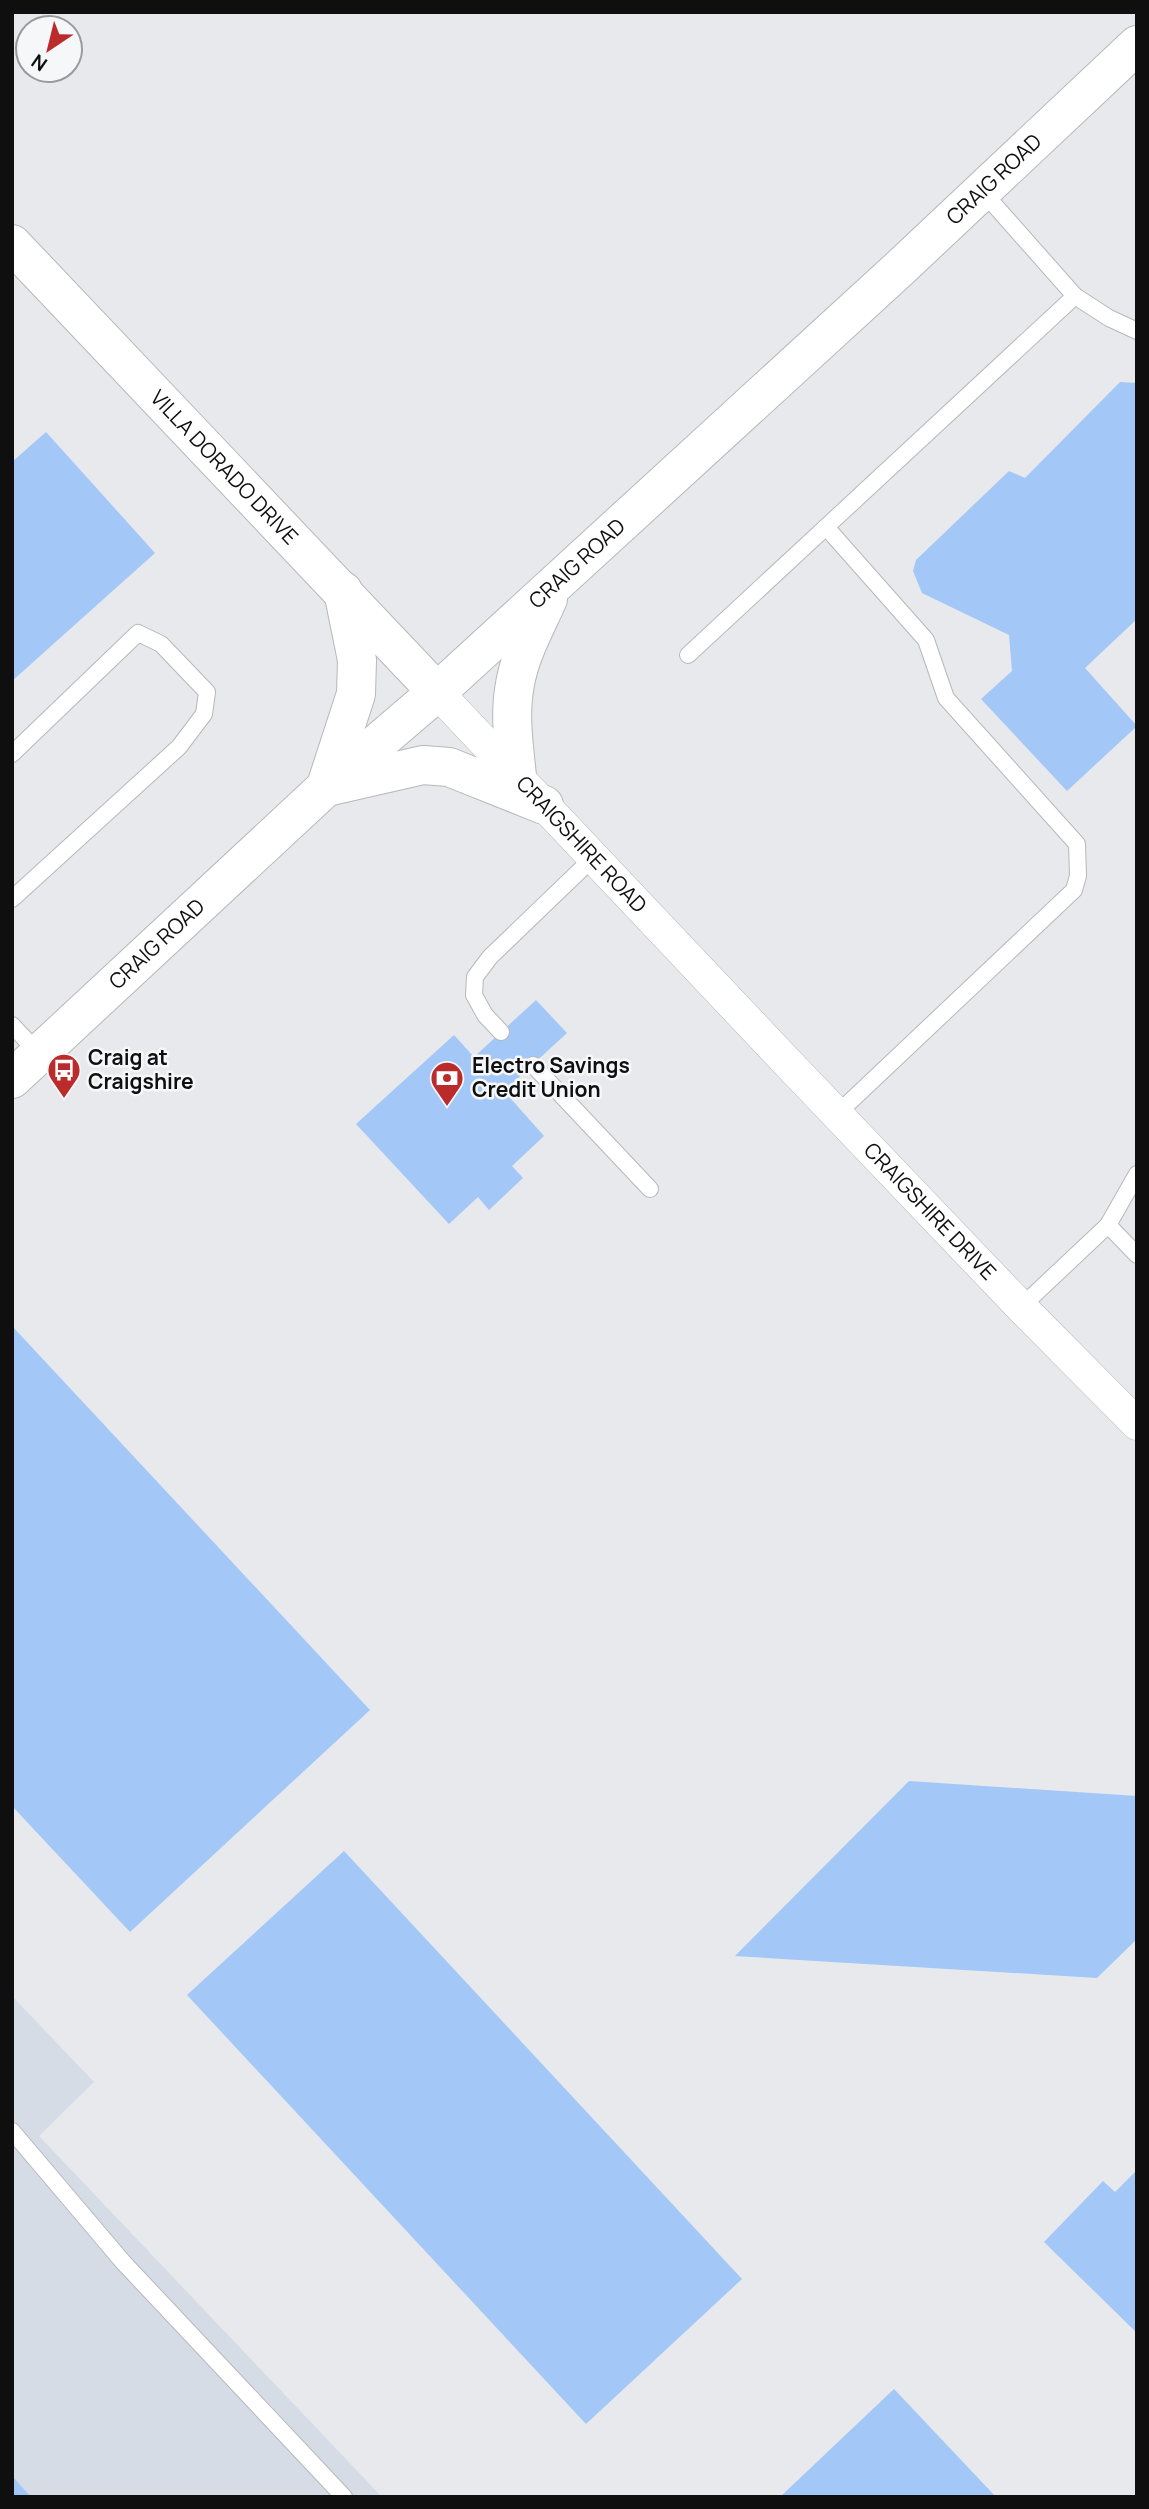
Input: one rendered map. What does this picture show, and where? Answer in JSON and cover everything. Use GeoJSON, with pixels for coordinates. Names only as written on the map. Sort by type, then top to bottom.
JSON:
{"type":"FeatureCollection","features":[{"type":"Feature","properties":{"kind":"main road","name":"CRAIG ROAD"},"geometry":{"type":"LineString","coordinates":[[25,1066],[326,787],[437,692],[1137,45]]}},
{"type":"Feature","properties":{"kind":"main road","name":"VILLA DORADO DRIVE"},"geometry":{"type":"LineString","coordinates":[[12,244],[437,692]]}},
{"type":"Feature","properties":{"kind":"main road"},"geometry":{"type":"LineString","coordinates":[[517,776],[512,725],[514,686],[521,660],[554,584]]}},
{"type":"Feature","properties":{"kind":"main road"},"geometry":{"type":"LineString","coordinates":[[326,787],[356,694],[357,660],[343,591]]}},
{"type":"Feature","properties":{"kind":"main road"},"geometry":{"type":"LineString","coordinates":[[326,787],[423,765],[449,766],[544,805]]}},
{"type":"Feature","properties":{"kind":"street","name":"CRAIGSHIRE ROAD"},"geometry":{"type":"LineString","coordinates":[[437,692],[725,996]]}},
{"type":"Feature","properties":{"kind":"street","name":"CRAIGSHIRE DRIVE"},"geometry":{"type":"LineString","coordinates":[[725,996],[1021,1307],[1137,1424]]}},
{"type":"Feature","properties":{"kind":"lane"},"geometry":{"type":"LineString","coordinates":[[982,191],[1075,296],[1109,318],[1137,331]]}},
{"type":"Feature","properties":{"kind":"lane"},"geometry":{"type":"LineString","coordinates":[[688,655],[1075,296]]}},
{"type":"Feature","properties":{"kind":"lane"},"geometry":{"type":"LineString","coordinates":[[826,527],[926,640],[946,698],[1077,844],[1079,876],[1074,890],[838,1114]]}},
{"type":"Feature","properties":{"kind":"lane"},"geometry":{"type":"LineString","coordinates":[[12,754],[138,633],[161,644],[206,692],[204,714],[179,747],[12,899]]}},
{"type":"Feature","properties":{"kind":"lane"},"geometry":{"type":"LineString","coordinates":[[501,1032],[485,1015],[474,995],[475,977],[490,957],[594,858]]}},
{"type":"Feature","properties":{"kind":"lane"},"geometry":{"type":"LineString","coordinates":[[12,1025],[25,1066]]}},
{"type":"Feature","properties":{"kind":"lane"},"geometry":{"type":"LineString","coordinates":[[533,1065],[650,1189]]}},
{"type":"Feature","properties":{"kind":"lane"},"geometry":{"type":"LineString","coordinates":[[1021,1307],[1108,1225],[1137,1174]]}},
{"type":"Feature","properties":{"kind":"lane"},"geometry":{"type":"LineString","coordinates":[[1108,1225],[1137,1255]]}},
{"type":"Feature","properties":{"kind":"lane"},"geometry":{"type":"LineString","coordinates":[[12,2131],[123,2262],[344,2497]]}},
{"type":"Feature","properties":{"kind":"shaded area"},"geometry":{"type":"Polygon","coordinates":[[[12,1996],[94,2082],[39,2136],[382,2497],[12,2497],[12,1996]]]}},
{"type":"Feature","properties":{"kind":"building"},"geometry":{"type":"Polygon","coordinates":[[[1120,382],[1137,383],[1137,619],[1085,668],[1137,726],[1067,791],[981,699],[1012,671],[1009,635],[922,593],[913,571],[916,560],[1009,471],[1025,478],[1120,382]]]}},
{"type":"Feature","properties":{"kind":"building"},"geometry":{"type":"Polygon","coordinates":[[[46,432],[155,553],[12,681],[12,462],[46,432]]]}},
{"type":"Feature","properties":{"kind":"building","name":"Electro Savings Credit Union"},"geometry":{"type":"Polygon","coordinates":[[[536,1000],[567,1033],[504,1091],[544,1136],[512,1166],[523,1178],[489,1210],[478,1197],[449,1224],[356,1124],[454,1035],[474,1057],[536,1000]]]}},
{"type":"Feature","properties":{"kind":"building"},"geometry":{"type":"Polygon","coordinates":[[[12,1326],[370,1710],[130,1932],[12,1806],[12,1326]]]}},
{"type":"Feature","properties":{"kind":"building"},"geometry":{"type":"Polygon","coordinates":[[[909,1781],[1137,1796],[1137,1939],[1097,1978],[735,1956],[909,1781]]]}},
{"type":"Feature","properties":{"kind":"building"},"geometry":{"type":"Polygon","coordinates":[[[344,1851],[742,2279],[586,2424],[187,1995],[344,1851]]]}},
{"type":"Feature","properties":{"kind":"building"},"geometry":{"type":"Polygon","coordinates":[[[1137,2170],[1137,2333],[1044,2242],[1103,2181],[1115,2192],[1137,2170]]]}},
{"type":"Feature","properties":{"kind":"building"},"geometry":{"type":"Polygon","coordinates":[[[894,2389],[996,2497],[780,2497],[894,2389]]]}},
{"type":"Feature","properties":{"kind":"building"},"geometry":{"type":"Polygon","coordinates":[[[12,2476],[31,2497],[12,2497],[12,2476]]]}},
{"type":"Feature","properties":{"kind":"place","name":"Craig at Craigshire"},"geometry":{"type":"Point","coordinates":[64,1100]}},
{"type":"Feature","properties":{"kind":"place","name":"Electro Savings Credit Union"},"geometry":{"type":"Point","coordinates":[447,1108]}}]}
